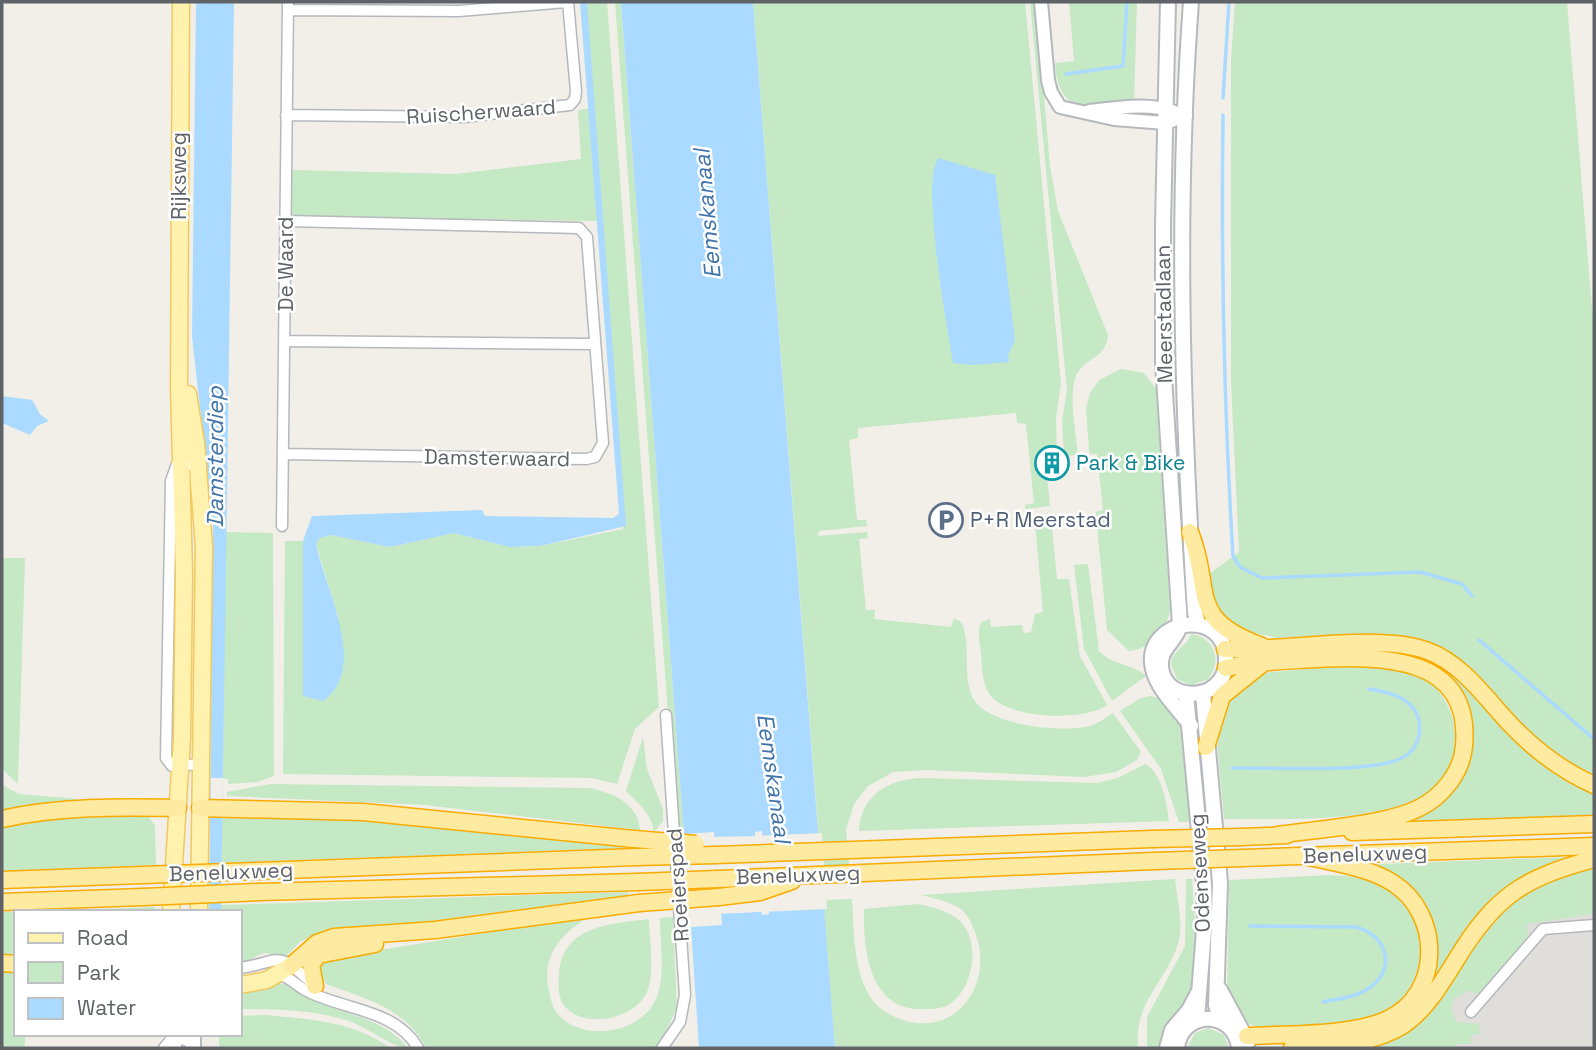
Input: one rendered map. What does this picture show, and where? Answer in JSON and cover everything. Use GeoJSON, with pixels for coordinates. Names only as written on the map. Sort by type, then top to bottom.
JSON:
{"type":"FeatureCollection","features":[{"type":"Feature","properties":{"kind":"highway"},"geometry":{"type":"LineString","coordinates":[[1189,532],[1195,547],[1202,594],[1212,615],[1266,655]]}},
{"type":"Feature","properties":{"kind":"highway"},"geometry":{"type":"LineString","coordinates":[[1226,668],[1266,655],[1387,644],[1411,646],[1431,652],[1477,687],[1537,750],[1578,778],[1594,785]]}},
{"type":"Feature","properties":{"kind":"highway"},"geometry":{"type":"LineString","coordinates":[[1225,649],[1266,655],[1368,657],[1415,664],[1429,671],[1455,699],[1465,733],[1464,752],[1451,779],[1434,799],[1419,808],[1385,818],[1278,835]]}},
{"type":"Feature","properties":{"kind":"highway"},"geometry":{"type":"LineString","coordinates":[[1206,747],[1222,696],[1266,655]]}},
{"type":"Feature","properties":{"kind":"highway"},"geometry":{"type":"LineString","coordinates":[[2,820],[29,813],[87,808],[178,808]]}},
{"type":"Feature","properties":{"kind":"highway"},"geometry":{"type":"LineString","coordinates":[[211,808],[376,813],[696,844],[726,854]]}},
{"type":"Feature","properties":{"kind":"highway","name":"Beneluxweg"},"geometry":{"type":"LineString","coordinates":[[2,880],[1594,824]]}},
{"type":"Feature","properties":{"kind":"highway","name":"Beneluxweg"},"geometry":{"type":"LineString","coordinates":[[2,902],[638,882],[1594,846]]}},
{"type":"Feature","properties":{"kind":"highway"},"geometry":{"type":"LineString","coordinates":[[1243,1042],[1352,1027],[1387,1019],[1413,998],[1426,975],[1430,949],[1428,932],[1420,913],[1404,892],[1377,875],[1306,856]]}},
{"type":"Feature","properties":{"kind":"highway"},"geometry":{"type":"LineString","coordinates":[[1292,1048],[1373,1039],[1403,1025],[1428,1002],[1492,909],[1520,885],[1555,870],[1594,859]]}},
{"type":"Feature","properties":{"kind":"highway"},"geometry":{"type":"LineString","coordinates":[[285,970],[303,953],[325,940],[639,903],[760,892],[811,875]]}},
{"type":"Feature","properties":{"kind":"highway"},"geometry":{"type":"LineString","coordinates":[[315,986],[312,965],[321,953],[377,943],[406,932]]}},
{"type":"Feature","properties":{"kind":"main road","name":"Rijksweg"},"geometry":{"type":"LineString","coordinates":[[171,910],[180,767],[184,556],[180,2]]}},
{"type":"Feature","properties":{"kind":"main road","name":"Meerstadlaan"},"geometry":{"type":"LineString","coordinates":[[1168,2],[1163,362],[1180,625]]}},
{"type":"Feature","properties":{"kind":"main road","name":"Meerstadlaan"},"geometry":{"type":"LineString","coordinates":[[1191,2],[1181,362],[1189,532],[1198,624]]}},
{"type":"Feature","properties":{"kind":"main road","name":"Rijksweg"},"geometry":{"type":"LineString","coordinates":[[181,350],[198,468],[204,546],[201,764],[211,808],[199,910]]}},
{"type":"Feature","properties":{"kind":"main road"},"geometry":{"type":"LineString","coordinates":[[1198,624],[1219,638],[1225,649],[1226,668],[1216,685],[1203,694],[1179,697],[1158,683],[1152,662],[1159,640],[1180,625],[1198,624]]}},
{"type":"Feature","properties":{"kind":"main road","name":"Odenseweg"},"geometry":{"type":"LineString","coordinates":[[1203,694],[1220,883],[1217,986],[1227,1019],[1243,1042]]}},
{"type":"Feature","properties":{"kind":"main road","name":"Odenseweg"},"geometry":{"type":"LineString","coordinates":[[1179,697],[1191,726],[1204,884],[1201,989],[1197,1019]]}},
{"type":"Feature","properties":{"kind":"main road"},"geometry":{"type":"LineString","coordinates":[[178,808],[211,808]]}},
{"type":"Feature","properties":{"kind":"main road"},"geometry":{"type":"LineString","coordinates":[[242,985],[257,983],[285,970]]}},
{"type":"Feature","properties":{"kind":"main road"},"geometry":{"type":"LineString","coordinates":[[1167,1048],[1172,1030],[1189,1010],[1201,989]]}},
{"type":"Feature","properties":{"kind":"main road"},"geometry":{"type":"LineString","coordinates":[[1177,1048],[1184,1029],[1197,1019],[1227,1019]]}},
{"type":"Feature","properties":{"kind":"street","name":"Ruischerwaard"},"geometry":{"type":"LineString","coordinates":[[286,115],[464,117],[570,105],[575,99],[576,91],[567,2],[459,11],[288,6]]}},
{"type":"Feature","properties":{"kind":"street"},"geometry":{"type":"LineString","coordinates":[[1041,2],[1051,92],[1060,107],[1078,112],[1115,108],[1165,116],[1186,116]]}},
{"type":"Feature","properties":{"kind":"street","name":"De Waard"},"geometry":{"type":"LineString","coordinates":[[282,526],[288,6]]}},
{"type":"Feature","properties":{"kind":"street","name":"Damsterwaard"},"geometry":{"type":"LineString","coordinates":[[283,454],[595,457],[603,443],[587,237],[579,228],[286,221]]}},
{"type":"Feature","properties":{"kind":"street"},"geometry":{"type":"LineString","coordinates":[[285,341],[595,344]]}},
{"type":"Feature","properties":{"kind":"street"},"geometry":{"type":"LineString","coordinates":[[182,461],[198,468]]}},
{"type":"Feature","properties":{"kind":"street","name":"Roeierspad"},"geometry":{"type":"LineString","coordinates":[[662,1048],[680,1022],[685,985],[666,715]]}},
{"type":"Feature","properties":{"kind":"street"},"geometry":{"type":"LineString","coordinates":[[180,767],[201,764]]}},
{"type":"Feature","properties":{"kind":"street"},"geometry":{"type":"LineString","coordinates":[[1471,1012],[1543,929],[1594,925],[1594,936]]}},
{"type":"Feature","properties":{"kind":"street"},"geometry":{"type":"LineString","coordinates":[[242,967],[271,959],[307,991],[398,1027],[418,1048]]}},
{"type":"Feature","properties":{"kind":"street"},"geometry":{"type":"LineString","coordinates":[[285,970],[315,986],[328,998]]}},
{"type":"Feature","properties":{"kind":"street"},"geometry":{"type":"LineString","coordinates":[[164,1048],[174,1039],[193,1042]]}},
{"type":"Feature","properties":{"kind":"shaded area"},"geometry":{"type":"Polygon","coordinates":[[[1594,882],[1594,1048],[1384,1048],[1487,936],[1594,882]]]}},
{"type":"Feature","properties":{"kind":"green space"},"geometry":{"type":"Polygon","coordinates":[[[584,2],[607,2],[659,707],[635,729],[617,784],[591,778],[283,774],[285,541],[303,541],[303,696],[339,620],[316,544],[319,538],[331,535],[390,547],[454,533],[509,547],[540,546],[623,529],[602,221],[290,217],[290,170],[456,174],[581,159],[578,110],[592,108],[584,2]]]}},
{"type":"Feature","properties":{"kind":"green space"},"geometry":{"type":"Polygon","coordinates":[[[615,2],[621,2],[684,834],[677,834],[615,2]]]}},
{"type":"Feature","properties":{"kind":"green space"},"geometry":{"type":"Polygon","coordinates":[[[753,2],[1025,2],[1061,384],[1056,418],[1057,455],[1045,457],[1050,506],[1025,509],[1025,505],[1034,503],[1026,424],[1017,423],[1016,413],[858,428],[858,438],[849,440],[857,520],[866,520],[867,526],[819,531],[818,536],[867,532],[868,538],[859,539],[866,610],[875,610],[874,619],[951,627],[954,618],[961,622],[966,639],[969,687],[979,706],[1005,720],[1057,728],[1085,727],[1100,722],[1113,713],[1141,752],[1137,760],[1116,772],[1084,777],[925,770],[893,772],[868,786],[854,804],[846,829],[850,876],[822,877],[753,2]]]}},
{"type":"Feature","properties":{"kind":"green space"},"geometry":{"type":"Polygon","coordinates":[[[1030,2],[1036,2],[1050,166],[1058,211],[1108,335],[1101,353],[1082,367],[1075,380],[1073,412],[1078,455],[1064,456],[1062,420],[1067,391],[1030,2]]]}},
{"type":"Feature","properties":{"kind":"green space"},"geometry":{"type":"Polygon","coordinates":[[[1069,2],[1137,2],[1134,102],[1079,104],[1063,93],[1055,63],[1074,61],[1069,2]]]}},
{"type":"Feature","properties":{"kind":"green space"},"geometry":{"type":"Polygon","coordinates":[[[1235,2],[1567,2],[1594,334],[1594,777],[1555,755],[1519,724],[1482,685],[1381,636],[1349,634],[1278,638],[1250,632],[1224,617],[1215,607],[1204,578],[1239,552],[1231,382],[1231,61],[1235,2]]]}},
{"type":"Feature","properties":{"kind":"green space"},"geometry":{"type":"Polygon","coordinates":[[[1121,369],[1144,373],[1156,389],[1170,610],[1165,625],[1156,638],[1144,647],[1129,651],[1107,630],[1096,516],[1096,512],[1103,510],[1097,454],[1090,454],[1089,450],[1086,408],[1090,393],[1099,380],[1121,369]]]}},
{"type":"Feature","properties":{"kind":"green space"},"geometry":{"type":"Polygon","coordinates":[[[1051,516],[1057,579],[1069,579],[1080,656],[1107,705],[1082,714],[1065,716],[1013,709],[999,703],[990,695],[983,675],[979,633],[982,622],[990,619],[991,627],[1022,625],[1023,633],[1031,632],[1035,614],[1043,612],[1035,522],[1027,522],[1026,518],[1051,516]]]}},
{"type":"Feature","properties":{"kind":"green space"},"geometry":{"type":"Polygon","coordinates":[[[225,532],[273,533],[274,776],[257,782],[228,784],[228,779],[223,778],[225,532]]]}},
{"type":"Feature","properties":{"kind":"green space"},"geometry":{"type":"Polygon","coordinates":[[[2,558],[25,558],[18,784],[2,769],[2,558]]]}},
{"type":"Feature","properties":{"kind":"green space"},"geometry":{"type":"Polygon","coordinates":[[[1088,564],[1099,651],[1146,676],[1112,701],[1084,649],[1074,565],[1088,564]]]}},
{"type":"Feature","properties":{"kind":"green space"},"geometry":{"type":"Polygon","coordinates":[[[1191,634],[1199,636],[1210,645],[1214,651],[1215,665],[1208,679],[1191,685],[1177,679],[1171,664],[1174,655],[1191,634]]]}},
{"type":"Feature","properties":{"kind":"green space"},"geometry":{"type":"Polygon","coordinates":[[[1367,651],[1421,657],[1454,675],[1594,790],[1594,816],[1395,823],[1464,772],[1449,681],[1367,651]]]}},
{"type":"Feature","properties":{"kind":"green space"},"geometry":{"type":"Polygon","coordinates":[[[1392,663],[1410,669],[1423,676],[1443,697],[1454,723],[1455,738],[1451,764],[1438,784],[1409,802],[1358,815],[1301,819],[1224,819],[1217,742],[1217,722],[1222,706],[1261,673],[1392,663]]]}},
{"type":"Feature","properties":{"kind":"green space"},"geometry":{"type":"Polygon","coordinates":[[[1151,696],[1170,707],[1180,727],[1190,822],[1179,822],[1161,769],[1120,711],[1141,698],[1151,696]]]}},
{"type":"Feature","properties":{"kind":"green space"},"geometry":{"type":"Polygon","coordinates":[[[643,737],[647,769],[663,809],[663,821],[654,832],[647,814],[626,791],[643,737]]]}},
{"type":"Feature","properties":{"kind":"green space"},"geometry":{"type":"Polygon","coordinates":[[[1145,764],[1160,781],[1169,821],[859,831],[865,807],[871,798],[888,785],[911,779],[1097,783],[1118,778],[1145,764]]]}},
{"type":"Feature","properties":{"kind":"green space"},"geometry":{"type":"Polygon","coordinates":[[[270,784],[590,788],[615,796],[629,806],[635,813],[640,830],[424,805],[227,796],[227,792],[270,784]]]}},
{"type":"Feature","properties":{"kind":"green space"},"geometry":{"type":"Polygon","coordinates":[[[2,785],[19,794],[80,799],[2,813],[2,785]]]}},
{"type":"Feature","properties":{"kind":"green space"},"geometry":{"type":"Polygon","coordinates":[[[56,814],[147,814],[155,826],[156,865],[2,872],[2,827],[56,814]]]}},
{"type":"Feature","properties":{"kind":"green space"},"geometry":{"type":"Polygon","coordinates":[[[222,814],[425,823],[628,848],[221,863],[222,814]]]}},
{"type":"Feature","properties":{"kind":"green space"},"geometry":{"type":"Polygon","coordinates":[[[1569,857],[1517,881],[1497,896],[1464,935],[1426,992],[1424,911],[1355,865],[1569,857]]]}},
{"type":"Feature","properties":{"kind":"green space"},"geometry":{"type":"Polygon","coordinates":[[[1594,867],[1594,914],[1527,924],[1528,936],[1479,994],[1469,991],[1454,998],[1451,1010],[1457,1022],[1479,1024],[1480,1034],[1471,1035],[1471,1044],[1457,1044],[1454,1048],[1354,1048],[1377,1044],[1492,919],[1527,890],[1567,872],[1594,867]]]}},
{"type":"Feature","properties":{"kind":"green space"},"geometry":{"type":"Polygon","coordinates":[[[1331,875],[1375,882],[1388,889],[1404,904],[1414,921],[1419,940],[1420,959],[1415,978],[1405,994],[1390,1008],[1371,1018],[1316,1026],[1258,1028],[1252,1025],[1238,1014],[1227,992],[1229,880],[1331,875]]]}},
{"type":"Feature","properties":{"kind":"green space"},"geometry":{"type":"Polygon","coordinates":[[[1175,879],[1180,937],[1166,971],[1145,1005],[1138,1032],[1138,1048],[835,1048],[823,900],[852,899],[859,971],[876,1004],[895,1017],[916,1023],[934,1022],[951,1016],[964,1004],[974,989],[979,972],[980,952],[974,929],[963,911],[947,902],[921,895],[1175,879]]]}},
{"type":"Feature","properties":{"kind":"green space"},"geometry":{"type":"Polygon","coordinates":[[[1186,879],[1192,879],[1196,933],[1189,999],[1161,1048],[1147,1048],[1147,1017],[1185,946],[1186,879]]]}},
{"type":"Feature","properties":{"kind":"green space"},"geometry":{"type":"Polygon","coordinates":[[[628,892],[628,895],[422,922],[327,929],[300,942],[286,956],[264,953],[242,963],[242,910],[221,910],[221,905],[628,892]]]}},
{"type":"Feature","properties":{"kind":"green space"},"geometry":{"type":"Polygon","coordinates":[[[919,904],[955,917],[964,925],[972,948],[966,985],[951,1003],[940,1008],[903,1006],[890,999],[880,988],[868,958],[864,909],[919,904]]]}},
{"type":"Feature","properties":{"kind":"green space"},"geometry":{"type":"Polygon","coordinates":[[[155,907],[155,910],[74,910],[155,907]]]}},
{"type":"Feature","properties":{"kind":"green space"},"geometry":{"type":"Polygon","coordinates":[[[2,912],[14,912],[14,958],[2,957],[2,912]]]}},
{"type":"Feature","properties":{"kind":"green space"},"geometry":{"type":"Polygon","coordinates":[[[588,917],[570,930],[557,945],[549,964],[548,986],[556,1012],[567,1022],[580,1028],[610,1031],[638,1020],[656,999],[661,980],[660,918],[673,917],[677,1008],[658,1048],[426,1048],[418,1034],[396,1014],[370,1000],[326,984],[319,971],[321,963],[329,958],[588,917]]]}},
{"type":"Feature","properties":{"kind":"green space"},"geometry":{"type":"Polygon","coordinates":[[[649,919],[651,977],[646,994],[639,1003],[619,1015],[606,1018],[582,1017],[571,1012],[561,1001],[559,993],[559,973],[563,957],[570,945],[591,930],[649,919]]]}},
{"type":"Feature","properties":{"kind":"green space"},"geometry":{"type":"Polygon","coordinates":[[[2,967],[14,969],[14,1036],[25,1036],[25,1048],[2,1048],[2,967]]]}},
{"type":"Feature","properties":{"kind":"green space"},"geometry":{"type":"Polygon","coordinates":[[[275,983],[290,986],[323,1004],[375,1023],[408,1048],[395,1045],[356,1024],[336,1017],[295,1011],[242,1009],[242,989],[275,983]]]}},
{"type":"Feature","properties":{"kind":"green space"},"geometry":{"type":"Polygon","coordinates":[[[265,1015],[330,1023],[361,1032],[390,1048],[219,1048],[219,1036],[242,1036],[242,1016],[265,1015]]]}},
{"type":"Feature","properties":{"kind":"green space"},"geometry":{"type":"Polygon","coordinates":[[[1208,1028],[1224,1035],[1229,1048],[1187,1048],[1195,1033],[1208,1028]]]}},
{"type":"Feature","properties":{"kind":"water","name":"Damsterdiep"},"geometry":{"type":"Polygon","coordinates":[[[196,2],[234,2],[221,910],[209,910],[213,524],[192,336],[196,2]]]}},
{"type":"Feature","properties":{"kind":"water"},"geometry":{"type":"Polygon","coordinates":[[[580,2],[587,2],[626,526],[540,546],[509,547],[454,533],[390,547],[331,535],[319,538],[316,544],[340,626],[344,648],[343,668],[337,687],[323,701],[303,696],[303,541],[312,516],[482,510],[485,516],[613,518],[619,514],[580,2]]]}},
{"type":"Feature","properties":{"kind":"water","name":"Eemskanaal"},"geometry":{"type":"Polygon","coordinates":[[[621,2],[753,2],[835,1048],[699,1048],[691,927],[722,925],[714,832],[684,834],[621,2]],[[762,831],[755,832],[762,915],[769,914],[762,831]]]}},
{"type":"Feature","properties":{"kind":"water"},"geometry":{"type":"Polygon","coordinates":[[[938,158],[995,175],[1015,340],[1008,355],[1009,362],[974,365],[953,363],[934,224],[932,196],[938,158]]]}},
{"type":"Feature","properties":{"kind":"water"},"geometry":{"type":"Polygon","coordinates":[[[2,396],[32,400],[40,414],[49,421],[37,426],[30,435],[2,423],[2,396]]]}},
{"type":"Feature","properties":{"kind":"pier"},"geometry":{"type":"Polygon","coordinates":[[[211,778],[223,778],[222,814],[211,814],[211,778]]]}},
{"type":"Feature","properties":{"kind":"pier"},"geometry":{"type":"Polygon","coordinates":[[[822,833],[827,909],[717,914],[711,837],[822,833]]]}},
{"type":"Feature","properties":{"kind":"waterway"},"geometry":{"type":"LineString","coordinates":[[1066,74],[1123,66],[1127,2]]}},
{"type":"Feature","properties":{"kind":"waterway"},"geometry":{"type":"LineString","coordinates":[[1223,98],[1229,2]]}},
{"type":"Feature","properties":{"kind":"waterway"},"geometry":{"type":"LineString","coordinates":[[1223,115],[1224,336],[1233,556],[1240,567],[1262,578],[1420,572],[1462,584],[1472,596]]}},
{"type":"Feature","properties":{"kind":"waterway"},"geometry":{"type":"LineString","coordinates":[[1479,640],[1594,739]]}},
{"type":"Feature","properties":{"kind":"waterway"},"geometry":{"type":"LineString","coordinates":[[1232,768],[1344,768],[1387,763],[1402,758],[1412,751],[1418,740],[1420,729],[1415,710],[1404,700],[1391,694],[1369,689]]}},
{"type":"Feature","properties":{"kind":"waterway"},"geometry":{"type":"LineString","coordinates":[[1250,926],[1355,927],[1375,937],[1385,954],[1382,974],[1376,982],[1356,995],[1323,1002]]}},
{"type":"Feature","properties":{"kind":"place","name":"Park & Bike"},"geometry":{"type":"Point","coordinates":[1052,463]}},
{"type":"Feature","properties":{"kind":"place","name":"P+R Meerstad"},"geometry":{"type":"Point","coordinates":[946,520]}}]}
